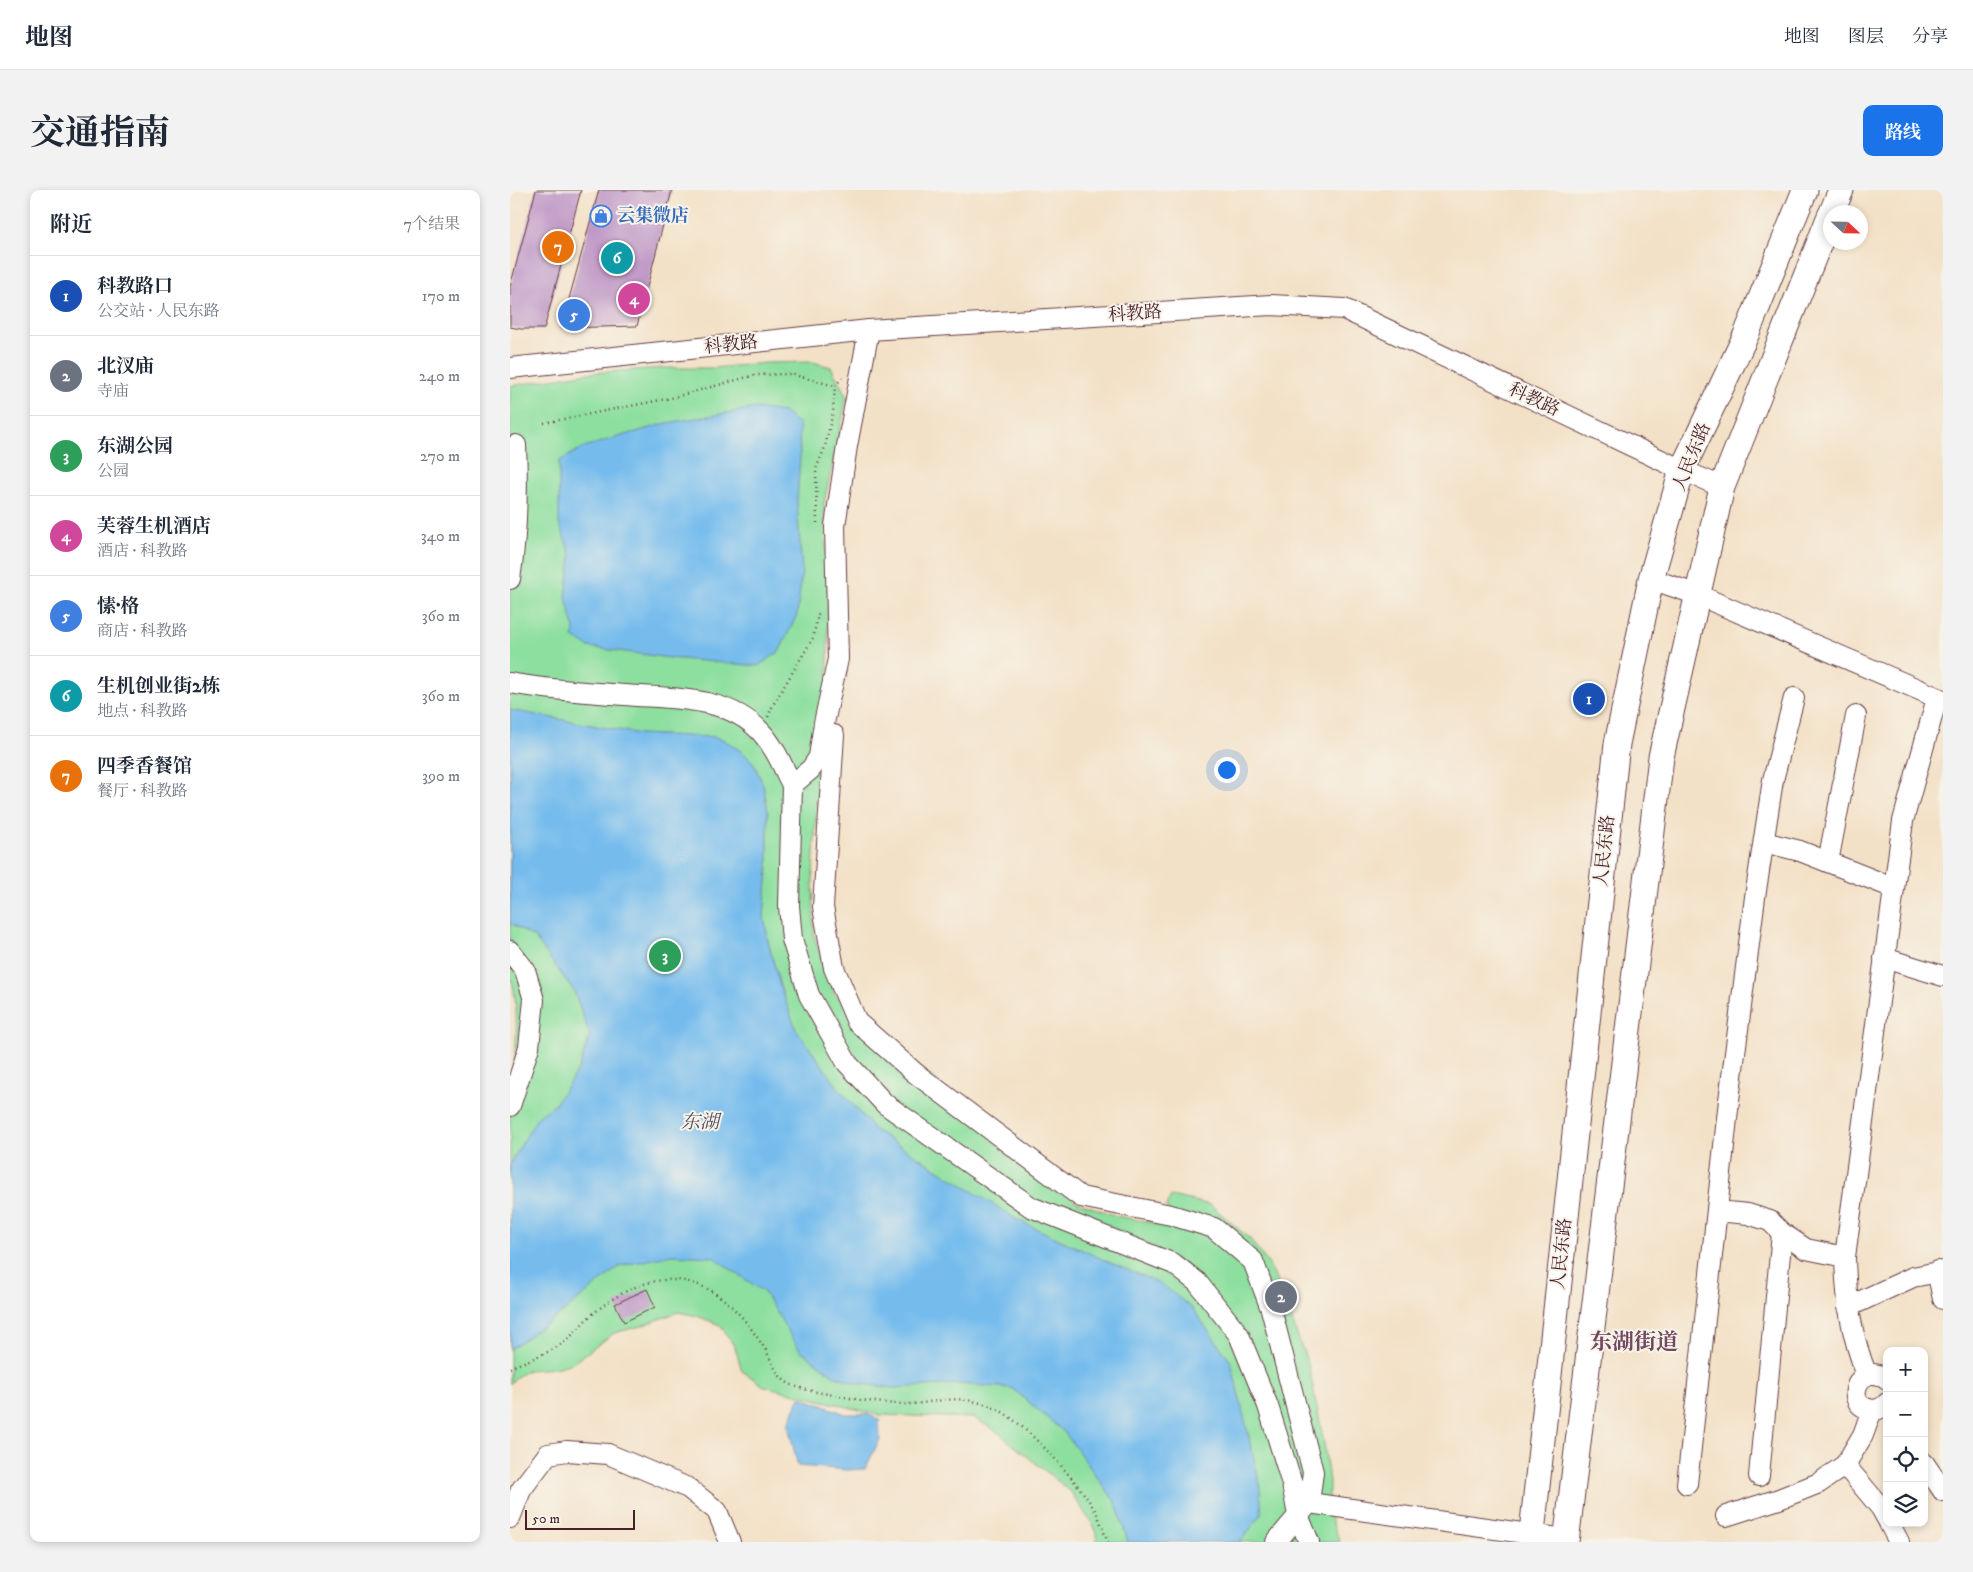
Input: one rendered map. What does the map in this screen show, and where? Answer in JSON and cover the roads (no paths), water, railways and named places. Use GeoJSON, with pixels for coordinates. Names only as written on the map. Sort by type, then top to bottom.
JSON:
{"type":"FeatureCollection","features":[{"type":"Feature","properties":{"kind":"main road","name":"人民东路"},"geometry":{"type":"LineString","coordinates":[[1532,1538],[1617,744],[1651,579],[1682,470],[1746,335],[1805,190]]}},
{"type":"Feature","properties":{"kind":"main road"},"geometry":{"type":"LineString","coordinates":[[1835,205],[1841,190]]}},
{"type":"Feature","properties":{"kind":"main road"},"geometry":{"type":"LineString","coordinates":[[1566,1540],[1661,757],[1722,487],[1823,234]]}},
{"type":"Feature","properties":{"kind":"street","name":"科教路"},"geometry":{"type":"LineString","coordinates":[[510,368],[870,330],[1271,306],[1344,309],[1682,470],[1722,487]]}},
{"type":"Feature","properties":{"kind":"street"},"geometry":{"type":"LineString","coordinates":[[870,330],[835,526],[838,658],[823,907],[834,968],[857,1022],[915,1073],[1081,1197],[1170,1215],[1214,1228],[1252,1261],[1271,1309],[1312,1472],[1303,1509],[1276,1542]]}},
{"type":"Feature","properties":{"kind":"street"},"geometry":{"type":"LineString","coordinates":[[510,580],[516,542],[516,445]]}},
{"type":"Feature","properties":{"kind":"street"},"geometry":{"type":"LineString","coordinates":[[1651,579],[1698,595],[1940,699],[1903,821],[1845,1257],[1848,1307],[1860,1358],[1867,1375]]}},
{"type":"Feature","properties":{"kind":"street"},"geometry":{"type":"LineString","coordinates":[[792,785],[810,769],[819,757],[838,658]]}},
{"type":"Feature","properties":{"kind":"street"},"geometry":{"type":"LineString","coordinates":[[510,683],[624,695],[690,699],[726,708],[744,718],[762,732],[780,758],[792,785],[789,906],[792,939],[809,995],[847,1063],[885,1104],[1031,1207],[1174,1264],[1197,1282],[1239,1335],[1268,1406],[1292,1484],[1303,1509],[1309,1542]]}},
{"type":"Feature","properties":{"kind":"street"},"geometry":{"type":"LineString","coordinates":[[1686,1484],[1729,1100],[1764,842],[1774,780],[1794,698]]}},
{"type":"Feature","properties":{"kind":"street"},"geometry":{"type":"LineString","coordinates":[[1828,862],[1856,716]]}},
{"type":"Feature","properties":{"kind":"street"},"geometry":{"type":"LineString","coordinates":[[1764,842],[1800,851],[1894,888]]}},
{"type":"Feature","properties":{"kind":"street"},"geometry":{"type":"LineString","coordinates":[[510,951],[525,970],[534,1000],[529,1048],[510,1106]]}},
{"type":"Feature","properties":{"kind":"street"},"geometry":{"type":"LineString","coordinates":[[1884,958],[1943,976]]}},
{"type":"Feature","properties":{"kind":"street"},"geometry":{"type":"LineString","coordinates":[[1717,1212],[1748,1214],[1770,1221],[1782,1233],[1806,1248],[1845,1257]]}},
{"type":"Feature","properties":{"kind":"street"},"geometry":{"type":"LineString","coordinates":[[1759,1476],[1782,1233]]}},
{"type":"Feature","properties":{"kind":"street"},"geometry":{"type":"LineString","coordinates":[[1848,1307],[1913,1277],[1940,1271],[1943,1299]]}},
{"type":"Feature","properties":{"kind":"street"},"geometry":{"type":"LineString","coordinates":[[1883,1377],[1874,1374],[1867,1375],[1857,1384],[1856,1398],[1865,1408],[1883,1407]]}},
{"type":"Feature","properties":{"kind":"street"},"geometry":{"type":"LineString","coordinates":[[1726,1516],[1779,1499],[1818,1483],[1845,1465],[1883,1407]]}},
{"type":"Feature","properties":{"kind":"street"},"geometry":{"type":"LineString","coordinates":[[510,1518],[521,1490],[548,1454],[567,1451],[608,1454],[688,1488],[717,1511],[730,1542]]}},
{"type":"Feature","properties":{"kind":"street"},"geometry":{"type":"LineString","coordinates":[[1845,1465],[1883,1511]]}},
{"type":"Feature","properties":{"kind":"street"},"geometry":{"type":"LineString","coordinates":[[1928,1469],[1943,1491]]}},
{"type":"Feature","properties":{"kind":"street"},"geometry":{"type":"LineString","coordinates":[[1303,1509],[1532,1538],[1566,1540]]}},
{"type":"Feature","properties":{"kind":"street"},"geometry":{"type":"LineString","coordinates":[[1891,1527],[1899,1542]]}},
{"type":"Feature","properties":{"kind":"water"},"geometry":{"type":"Polygon","coordinates":[[[756,408],[783,412],[799,424],[800,456],[797,502],[802,571],[797,615],[779,652],[758,666],[670,658],[589,647],[573,637],[574,627],[566,598],[571,556],[559,523],[559,461],[584,447],[667,423],[756,408]]]}},
{"type":"Feature","properties":{"kind":"water","name":"东湖"},"geometry":{"type":"Polygon","coordinates":[[[510,710],[640,734],[714,737],[724,740],[741,751],[753,762],[763,784],[768,811],[768,870],[764,916],[768,941],[780,986],[796,1029],[839,1089],[875,1130],[1018,1220],[1106,1261],[1160,1283],[1192,1308],[1231,1362],[1259,1480],[1262,1514],[1240,1542],[1128,1542],[1116,1503],[1065,1433],[1012,1388],[959,1384],[893,1388],[855,1383],[833,1375],[799,1349],[764,1292],[713,1257],[672,1255],[620,1266],[562,1313],[510,1349],[510,1164],[537,1118],[555,1104],[579,1068],[590,1035],[574,991],[535,938],[510,923],[510,710]]]}},
{"type":"Feature","properties":{"kind":"water"},"geometry":{"type":"Polygon","coordinates":[[[800,1397],[846,1414],[868,1414],[879,1420],[880,1439],[865,1469],[847,1470],[798,1466],[788,1425],[800,1397]]]}},
{"type":"Feature","properties":{"kind":"place","name":"云集微店"},"geometry":{"type":"Point","coordinates":[601,216]}},
{"type":"Feature","properties":{"kind":"place","name":"四季香餐馆"},"geometry":{"type":"Point","coordinates":[558,247]}},
{"type":"Feature","properties":{"kind":"place","name":"生机创业街2栋"},"geometry":{"type":"Point","coordinates":[617,258]}},
{"type":"Feature","properties":{"kind":"place","name":"芙蓉生机酒店"},"geometry":{"type":"Point","coordinates":[634,299]}},
{"type":"Feature","properties":{"kind":"place","name":"愫·格"},"geometry":{"type":"Point","coordinates":[574,315]}},
{"type":"Feature","properties":{"kind":"place","name":"科教路口"},"geometry":{"type":"Point","coordinates":[1589,699]}},
{"type":"Feature","properties":{"kind":"place","name":"东湖公园"},"geometry":{"type":"Point","coordinates":[665,956]}},
{"type":"Feature","properties":{"kind":"place","name":"北汊庙"},"geometry":{"type":"Point","coordinates":[1281,1297]}},
{"type":"Feature","properties":{"kind":"district","name":"东湖街道"},"geometry":{"type":"Point","coordinates":[1634,1342]}}]}
